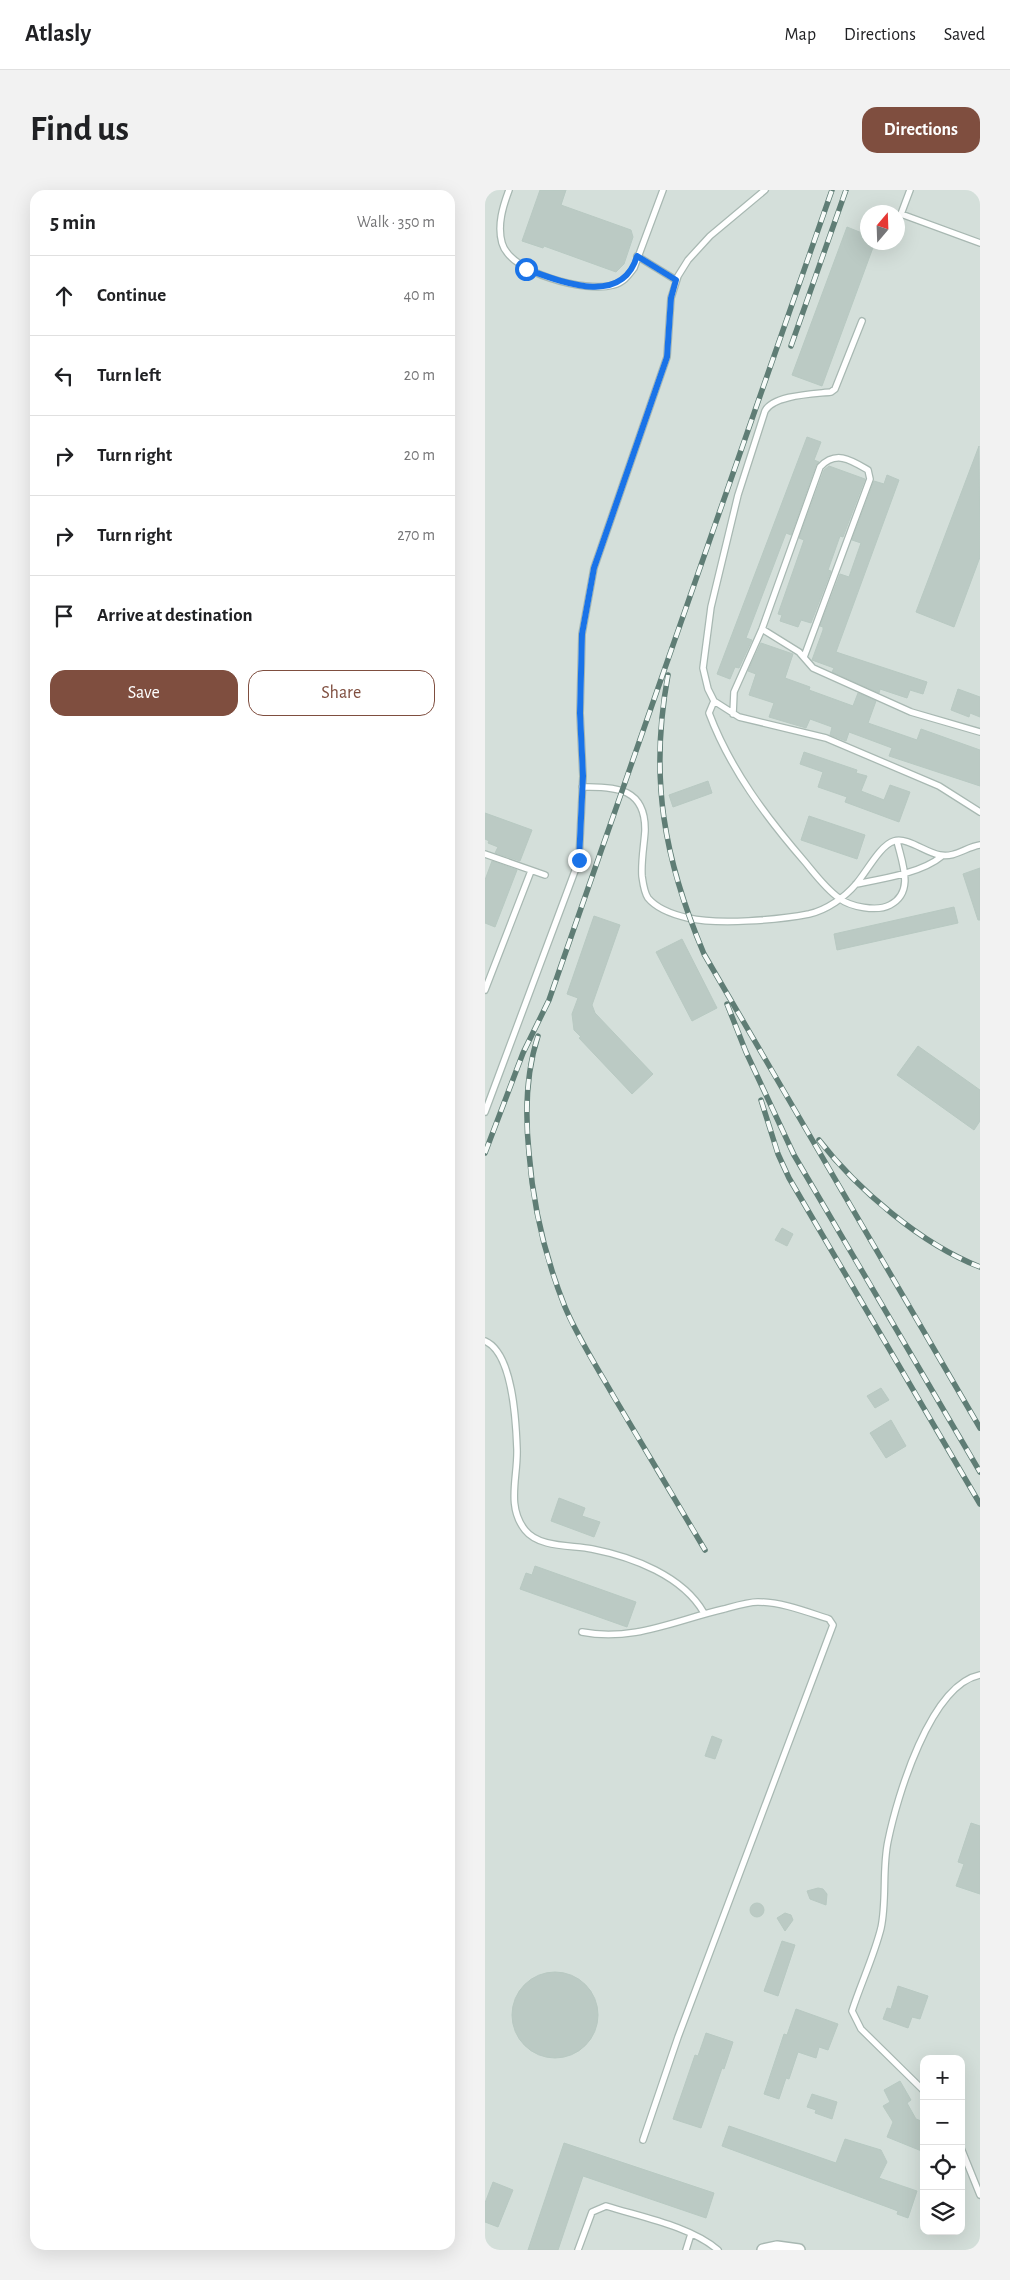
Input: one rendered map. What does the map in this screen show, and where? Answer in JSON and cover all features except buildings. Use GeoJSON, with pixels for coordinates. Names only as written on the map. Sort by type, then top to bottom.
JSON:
{"type":"FeatureCollection","features":[{"type":"Feature","properties":{"kind":"street"},"geometry":{"type":"LineString","coordinates":[[763,2250],[777,2247],[799,2250]]}},
{"type":"Feature","properties":{"kind":"lane"},"geometry":{"type":"LineString","coordinates":[[509,190],[500,226],[502,244],[510,258],[526,269],[559,280],[602,287],[615,285],[627,278],[634,268],[663,190]]}},
{"type":"Feature","properties":{"kind":"lane"},"geometry":{"type":"LineString","coordinates":[[485,1112],[579,860],[583,788],[580,713],[582,634],[594,568],[667,357],[671,298],[676,280],[688,260],[710,236],[765,190]]}},
{"type":"Feature","properties":{"kind":"lane"},"geometry":{"type":"LineString","coordinates":[[909,190],[901,214],[980,243]]}},
{"type":"Feature","properties":{"kind":"lane"},"geometry":{"type":"LineString","coordinates":[[637,256],[676,280]]}},
{"type":"Feature","properties":{"kind":"lane"},"geometry":{"type":"LineString","coordinates":[[862,321],[835,390],[772,402],[765,411],[738,495],[711,607],[703,668],[708,689],[714,701],[733,714],[764,725],[826,738],[939,786],[980,812]]}},
{"type":"Feature","properties":{"kind":"lane"},"geometry":{"type":"LineString","coordinates":[[733,714],[734,692],[762,629],[820,467],[828,459],[837,458],[855,462],[868,470],[870,479],[804,657]]}},
{"type":"Feature","properties":{"kind":"lane"},"geometry":{"type":"LineString","coordinates":[[762,629],[786,642],[804,657],[813,668],[911,712],[980,732]]}},
{"type":"Feature","properties":{"kind":"lane"},"geometry":{"type":"LineString","coordinates":[[714,701],[709,713],[727,755],[771,822],[839,899],[857,906],[871,908],[889,906],[902,896],[906,884],[905,872],[897,841]]}},
{"type":"Feature","properties":{"kind":"lane"},"geometry":{"type":"LineString","coordinates":[[583,788],[603,786],[622,791],[635,798],[643,807],[645,830],[642,858],[644,889],[648,898],[659,907],[689,918],[722,921],[810,913],[834,904],[856,884],[875,858],[891,842],[897,841],[942,856],[958,854],[980,845]]}},
{"type":"Feature","properties":{"kind":"lane"},"geometry":{"type":"LineString","coordinates":[[485,854],[545,875]]}},
{"type":"Feature","properties":{"kind":"lane"},"geometry":{"type":"LineString","coordinates":[[856,884],[933,864],[942,856]]}},
{"type":"Feature","properties":{"kind":"lane"},"geometry":{"type":"LineString","coordinates":[[485,990],[531,871]]}},
{"type":"Feature","properties":{"kind":"lane"},"geometry":{"type":"LineString","coordinates":[[485,1341],[491,1343],[500,1354],[508,1373],[517,1449],[513,1503],[517,1517],[525,1532],[539,1541],[609,1553],[659,1572],[676,1582],[698,1602],[704,1613]]}},
{"type":"Feature","properties":{"kind":"lane"},"geometry":{"type":"LineString","coordinates":[[582,1632],[601,1635],[629,1634],[704,1613],[758,1602],[779,1605],[829,1619],[833,1625],[678,2037],[643,2140]]}},
{"type":"Feature","properties":{"kind":"lane"},"geometry":{"type":"LineString","coordinates":[[920,2087],[861,2029],[852,2011],[881,1927],[887,1842],[901,1788],[919,1743],[941,1707],[962,1682],[980,1675]]}},
{"type":"Feature","properties":{"kind":"lane"},"geometry":{"type":"LineString","coordinates":[[965,2158],[980,2195]]}},
{"type":"Feature","properties":{"kind":"lane"},"geometry":{"type":"LineString","coordinates":[[578,2250],[592,2212],[606,2206],[691,2234],[706,2240],[718,2250]]}},
{"type":"Feature","properties":{"kind":"lane"},"geometry":{"type":"LineString","coordinates":[[686,2250],[691,2234]]}},
{"type":"Feature","properties":{"kind":"shaded area"},"geometry":{"type":"Polygon","coordinates":[[[485,190],[980,190],[980,2250],[485,2250],[485,190]]]}},
{"type":"Feature","properties":{"kind":"railway"},"geometry":{"type":"LineString","coordinates":[[485,1153],[523,1053],[549,1000],[832,190]]}},
{"type":"Feature","properties":{"kind":"railway"},"geometry":{"type":"LineString","coordinates":[[791,346],[846,190]]}},
{"type":"Feature","properties":{"kind":"railway"},"geometry":{"type":"LineString","coordinates":[[668,675],[662,713],[660,749],[660,783],[664,818],[679,885],[704,954],[980,1428]]}},
{"type":"Feature","properties":{"kind":"railway"},"geometry":{"type":"LineString","coordinates":[[727,1004],[746,1052],[794,1155],[980,1472]]}},
{"type":"Feature","properties":{"kind":"railway"},"geometry":{"type":"LineString","coordinates":[[538,1036],[531,1064],[527,1094],[528,1138],[533,1192],[551,1269],[570,1319],[582,1341],[705,1550]]}},
{"type":"Feature","properties":{"kind":"railway"},"geometry":{"type":"LineString","coordinates":[[761,1100],[778,1154],[789,1178],[980,1504]]}},
{"type":"Feature","properties":{"kind":"railway"},"geometry":{"type":"LineString","coordinates":[[819,1140],[834,1159],[871,1196],[913,1230],[958,1257],[980,1267]]}},
{"type":"Feature","properties":{"kind":"route"},"geometry":{"type":"LineString","coordinates":[[526,269],[551,278],[602,287],[615,285],[627,278],[634,268],[637,256],[676,280],[671,298],[667,357],[640,441],[594,568],[582,634],[580,713],[583,776],[579,860]]}}]}
